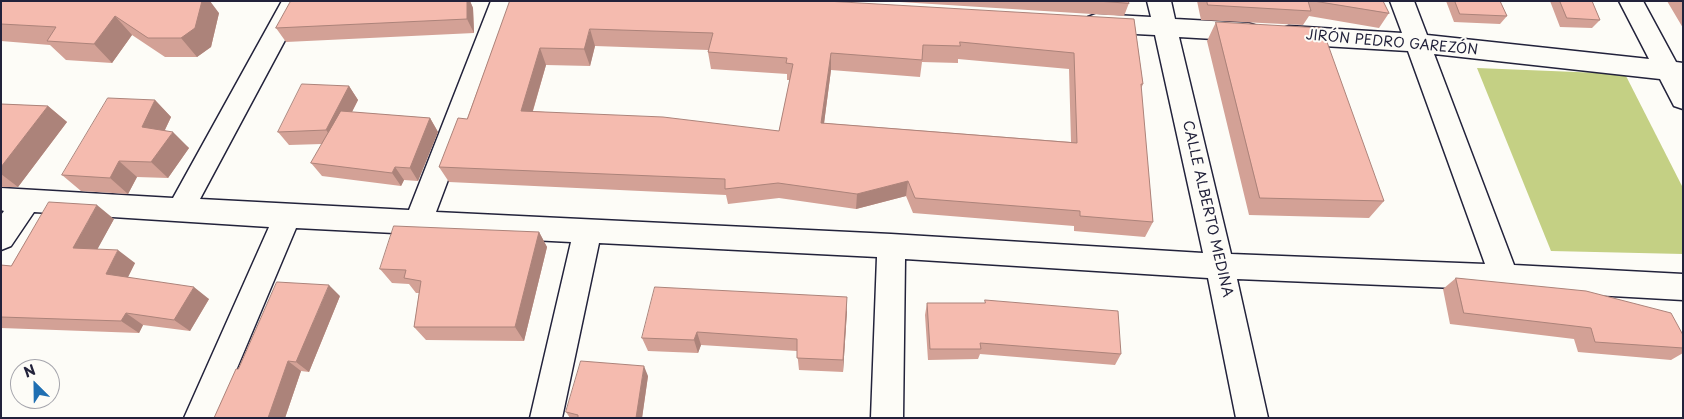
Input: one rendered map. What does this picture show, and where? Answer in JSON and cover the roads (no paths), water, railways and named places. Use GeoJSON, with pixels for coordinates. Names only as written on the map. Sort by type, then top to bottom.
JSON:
{"type":"FeatureCollection","features":[{"type":"Feature","properties":{"kind":"street"},"geometry":{"type":"LineString","coordinates":[[180,210],[294,1]]}},
{"type":"Feature","properties":{"kind":"street"},"geometry":{"type":"LineString","coordinates":[[418,222],[502,1]]}},
{"type":"Feature","properties":{"kind":"street","name":"CALLE ALBERTO MEDINA"},"geometry":{"type":"LineString","coordinates":[[1159,1],[1220,266],[1252,418]]}},
{"type":"Feature","properties":{"kind":"street"},"geometry":{"type":"LineString","coordinates":[[1402,1],[1504,277]]}},
{"type":"Feature","properties":{"kind":"street"},"geometry":{"type":"LineString","coordinates":[[1631,1],[1675,71],[1683,99]]}},
{"type":"Feature","properties":{"kind":"street","name":"JIRÓN PEDRO GAREZÓN"},"geometry":{"type":"LineString","coordinates":[[1076,22],[1418,43],[1675,71]]}},
{"type":"Feature","properties":{"kind":"street"},"geometry":{"type":"LineString","coordinates":[[1,238],[13,200],[287,216],[891,246],[1220,266],[1504,277],[1683,287]]}},
{"type":"Feature","properties":{"kind":"street"},"geometry":{"type":"LineString","coordinates":[[200,418],[287,216]]}},
{"type":"Feature","properties":{"kind":"street"},"geometry":{"type":"LineString","coordinates":[[546,418],[588,231]]}},
{"type":"Feature","properties":{"kind":"street"},"geometry":{"type":"LineString","coordinates":[[887,418],[891,246]]}}]}
